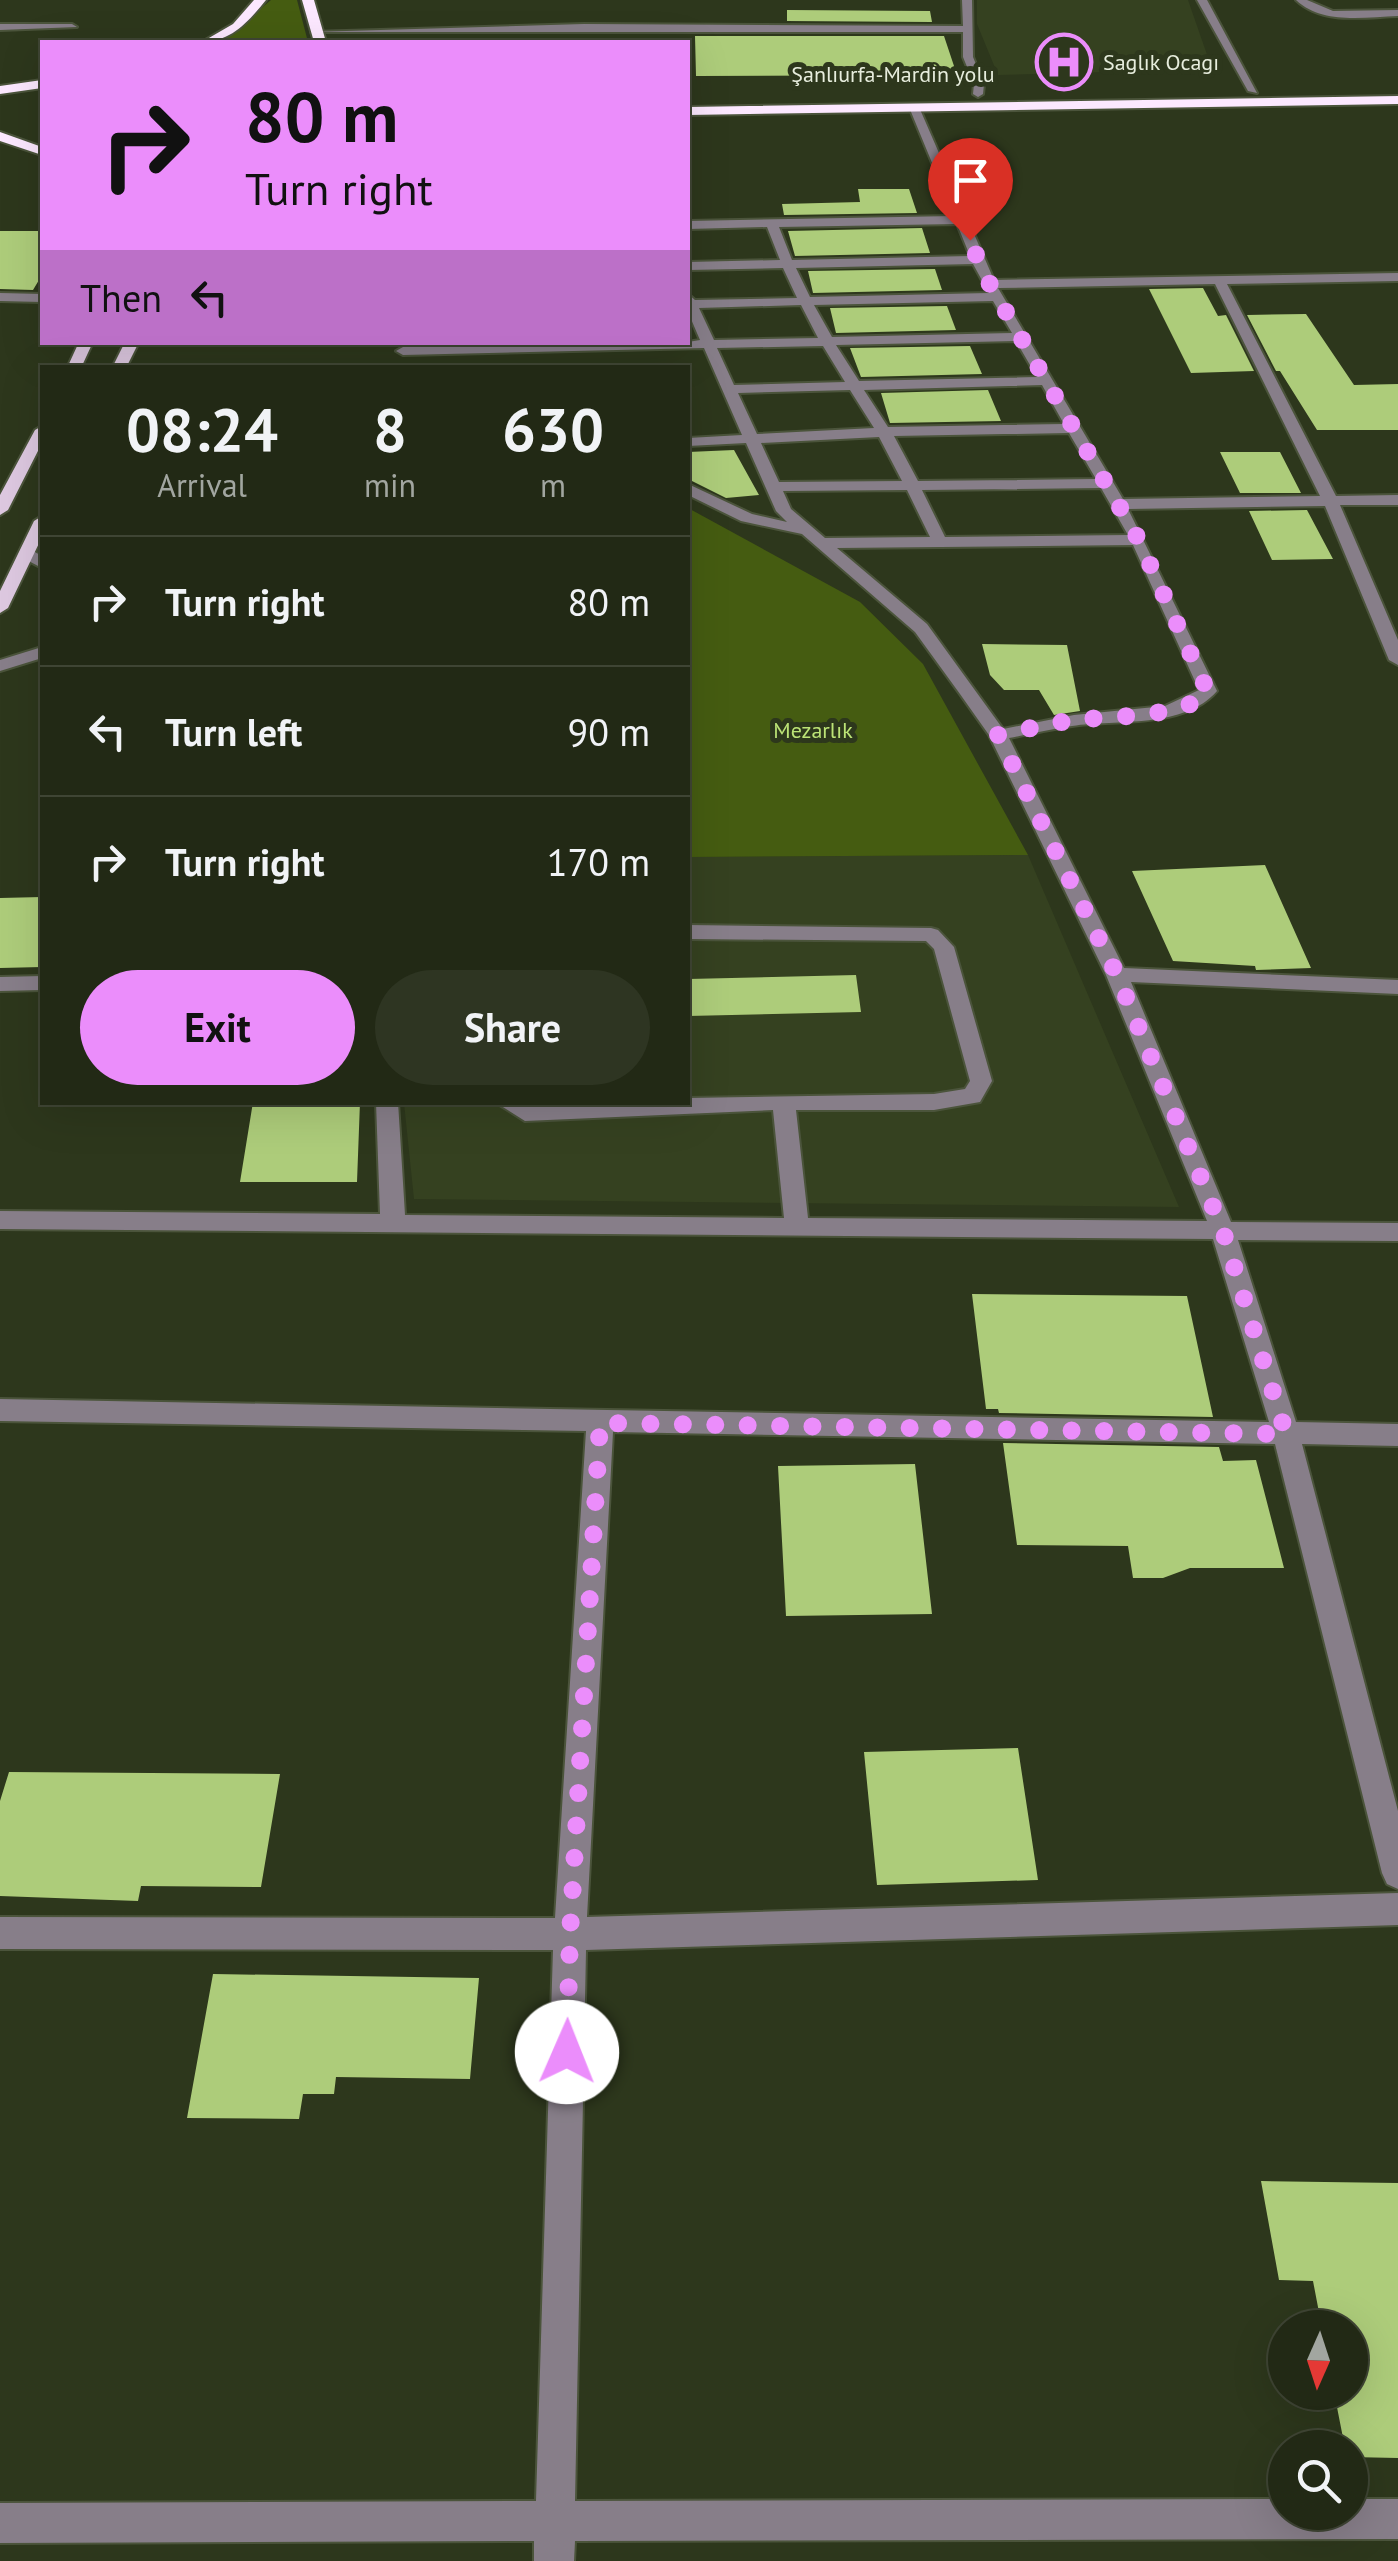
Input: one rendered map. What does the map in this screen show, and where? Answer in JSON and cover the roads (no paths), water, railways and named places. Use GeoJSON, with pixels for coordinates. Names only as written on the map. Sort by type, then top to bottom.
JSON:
{"type":"FeatureCollection","features":[{"type":"Feature","properties":{"kind":"highway"},"geometry":{"type":"LineString","coordinates":[[212,40],[237,26],[260,0]]}},
{"type":"Feature","properties":{"kind":"highway"},"geometry":{"type":"LineString","coordinates":[[308,0],[318,37]]}},
{"type":"Feature","properties":{"kind":"highway"},"geometry":{"type":"LineString","coordinates":[[0,93],[40,84]]}},
{"type":"Feature","properties":{"kind":"highway","name":"Şanlıurfa-Mardin yolu"},"geometry":{"type":"LineString","coordinates":[[745,94],[1398,88]]}},
{"type":"Feature","properties":{"kind":"highway"},"geometry":{"type":"LineString","coordinates":[[0,93],[40,94]]}},
{"type":"Feature","properties":{"kind":"highway"},"geometry":{"type":"LineString","coordinates":[[690,111],[1398,100]]}},
{"type":"Feature","properties":{"kind":"highway"},"geometry":{"type":"LineString","coordinates":[[0,133],[28,131]]}},
{"type":"Feature","properties":{"kind":"highway"},"geometry":{"type":"LineString","coordinates":[[0,133],[40,150]]}},
{"type":"Feature","properties":{"kind":"main road"},"geometry":{"type":"LineString","coordinates":[[0,510],[40,434]]}},
{"type":"Feature","properties":{"kind":"main road"},"geometry":{"type":"LineString","coordinates":[[0,608],[40,525]]}},
{"type":"Feature","properties":{"kind":"street"},"geometry":{"type":"LineString","coordinates":[[967,0],[968,56],[979,84],[978,94]]}},
{"type":"Feature","properties":{"kind":"street"},"geometry":{"type":"LineString","coordinates":[[1202,0],[1253,91]]}},
{"type":"Feature","properties":{"kind":"street"},"geometry":{"type":"LineString","coordinates":[[1301,0],[1312,9],[1334,13],[1398,13]]}},
{"type":"Feature","properties":{"kind":"street"},"geometry":{"type":"LineString","coordinates":[[0,27],[72,27]]}},
{"type":"Feature","properties":{"kind":"street"},"geometry":{"type":"LineString","coordinates":[[318,37],[584,27],[966,28]]}},
{"type":"Feature","properties":{"kind":"street"},"geometry":{"type":"LineString","coordinates":[[914,107],[993,290],[1139,540],[1208,692],[1201,700],[1176,709],[1072,721],[998,735]]}},
{"type":"Feature","properties":{"kind":"street"},"geometry":{"type":"LineString","coordinates":[[690,225],[961,220]]}},
{"type":"Feature","properties":{"kind":"street"},"geometry":{"type":"LineString","coordinates":[[772,224],[785,263],[850,384],[883,432],[938,540]]}},
{"type":"Feature","properties":{"kind":"street"},"geometry":{"type":"LineString","coordinates":[[690,266],[978,260]]}},
{"type":"Feature","properties":{"kind":"street"},"geometry":{"type":"LineString","coordinates":[[690,302],[1219,280],[1398,277]]}},
{"type":"Feature","properties":{"kind":"street"},"geometry":{"type":"LineString","coordinates":[[1219,280],[1331,502],[1398,660]]}},
{"type":"Feature","properties":{"kind":"street"},"geometry":{"type":"LineString","coordinates":[[0,297],[40,298]]}},
{"type":"Feature","properties":{"kind":"street"},"geometry":{"type":"LineString","coordinates":[[690,306],[784,511],[921,628],[998,735],[1117,975],[1223,1231],[1286,1434],[1398,1873]]}},
{"type":"Feature","properties":{"kind":"street"},"geometry":{"type":"LineString","coordinates":[[403,352],[1021,336]]}},
{"type":"Feature","properties":{"kind":"street"},"geometry":{"type":"LineString","coordinates":[[394,345],[429,365]]}},
{"type":"Feature","properties":{"kind":"street"},"geometry":{"type":"LineString","coordinates":[[728,389],[1048,382]]}},
{"type":"Feature","properties":{"kind":"street"},"geometry":{"type":"LineString","coordinates":[[690,442],[1074,428]]}},
{"type":"Feature","properties":{"kind":"street"},"geometry":{"type":"LineString","coordinates":[[773,487],[1106,483]]}},
{"type":"Feature","properties":{"kind":"street"},"geometry":{"type":"LineString","coordinates":[[690,490],[747,518],[804,530]]}},
{"type":"Feature","properties":{"kind":"street"},"geometry":{"type":"LineString","coordinates":[[1118,504],[1398,500]]}},
{"type":"Feature","properties":{"kind":"street"},"geometry":{"type":"LineString","coordinates":[[821,543],[1139,540]]}},
{"type":"Feature","properties":{"kind":"street"},"geometry":{"type":"LineString","coordinates":[[27,554],[40,563]]}},
{"type":"Feature","properties":{"kind":"street"},"geometry":{"type":"LineString","coordinates":[[0,666],[40,653]]}},
{"type":"Feature","properties":{"kind":"street"},"geometry":{"type":"LineString","coordinates":[[0,675],[40,674]]}},
{"type":"Feature","properties":{"kind":"street"},"geometry":{"type":"LineString","coordinates":[[511,1105],[525,1113],[784,1102],[934,1102],[972,1096],[982,1081],[944,947],[931,935],[690,932]]}},
{"type":"Feature","properties":{"kind":"street"},"geometry":{"type":"LineString","coordinates":[[1117,975],[1398,987]]}},
{"type":"Feature","properties":{"kind":"street"},"geometry":{"type":"LineString","coordinates":[[0,984],[40,983]]}},
{"type":"Feature","properties":{"kind":"street"},"geometry":{"type":"LineString","coordinates":[[784,1102],[797,1227]]}},
{"type":"Feature","properties":{"kind":"street"},"geometry":{"type":"LineString","coordinates":[[387,1105],[393,1223]]}},
{"type":"Feature","properties":{"kind":"street"},"geometry":{"type":"LineString","coordinates":[[0,1220],[1398,1232]]}},
{"type":"Feature","properties":{"kind":"street"},"geometry":{"type":"LineString","coordinates":[[0,1410],[1398,1435]]}},
{"type":"Feature","properties":{"kind":"street"},"geometry":{"type":"LineString","coordinates":[[554,2543],[570,1934],[600,1423]]}},
{"type":"Feature","properties":{"kind":"street"},"geometry":{"type":"LineString","coordinates":[[0,1933],[570,1934],[1398,1909]]}},
{"type":"Feature","properties":{"kind":"street"},"geometry":{"type":"LineString","coordinates":[[0,2523],[554,2543],[1398,2519]]}},
{"type":"Feature","properties":{"kind":"place","name":"Saglık Ocagı"},"geometry":{"type":"Point","coordinates":[1064,62]}},
{"type":"Feature","properties":{"kind":"park label","name":"Mezarlık"},"geometry":{"type":"Point","coordinates":[813,730]}}]}
